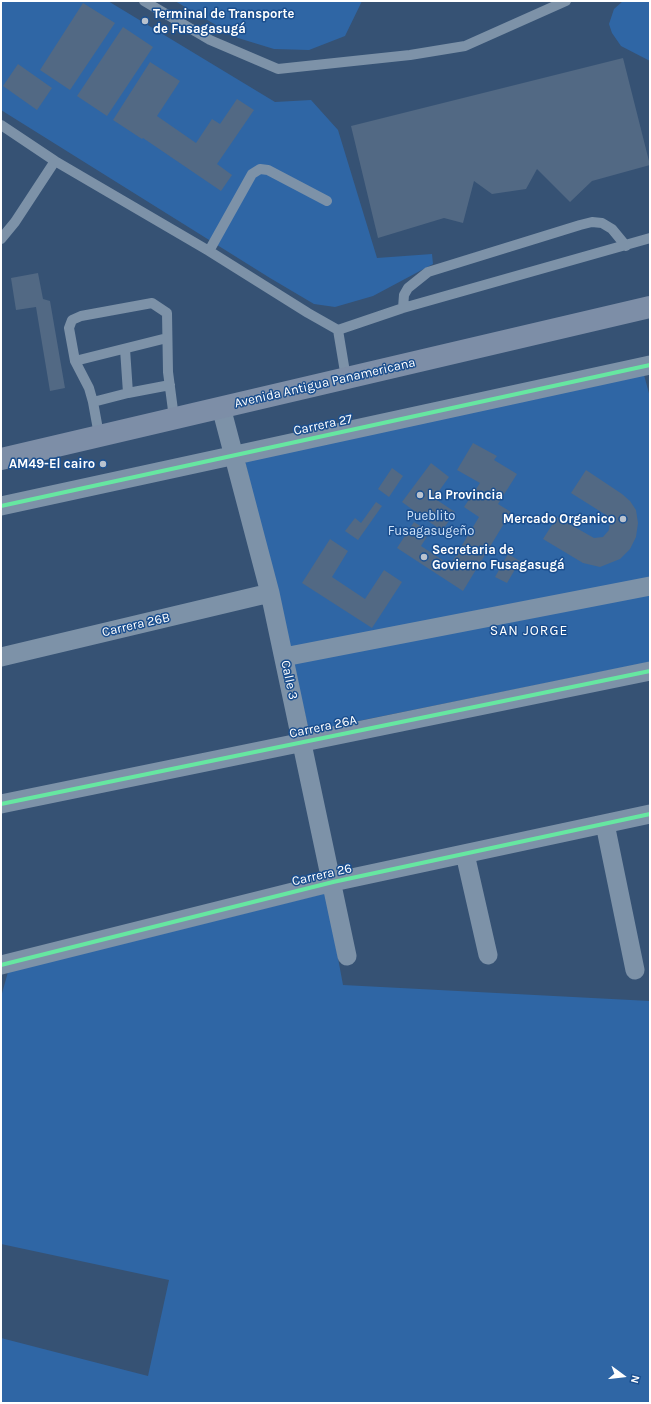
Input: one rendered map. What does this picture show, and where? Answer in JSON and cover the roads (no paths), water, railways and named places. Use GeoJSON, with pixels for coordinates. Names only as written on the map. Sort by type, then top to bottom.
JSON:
{"type":"FeatureCollection","features":[{"type":"Feature","properties":{"kind":"main road","name":"Avenida Antigua Panamericana"},"geometry":{"type":"LineString","coordinates":[[1,458],[650,307]]}},
{"type":"Feature","properties":{"kind":"street","name":"Carrera 27"},"geometry":{"type":"LineString","coordinates":[[1,506],[650,365]]}},
{"type":"Feature","properties":{"kind":"street","name":"Calle 3"},"geometry":{"type":"LineString","coordinates":[[221,407],[270,593],[333,882],[347,956]]}},
{"type":"Feature","properties":{"kind":"street"},"geometry":{"type":"LineString","coordinates":[[284,657],[650,586]]}},
{"type":"Feature","properties":{"kind":"street","name":"Carrera 26B"},"geometry":{"type":"LineString","coordinates":[[1,657],[270,593]]}},
{"type":"Feature","properties":{"kind":"street","name":"Carrera 26A"},"geometry":{"type":"LineString","coordinates":[[1,804],[650,671]]}},
{"type":"Feature","properties":{"kind":"street","name":"Carrera 26"},"geometry":{"type":"LineString","coordinates":[[1,965],[333,882],[650,814]]}},
{"type":"Feature","properties":{"kind":"street"},"geometry":{"type":"LineString","coordinates":[[605,824],[635,970]]}},
{"type":"Feature","properties":{"kind":"street"},"geometry":{"type":"LineString","coordinates":[[465,854],[488,955]]}},
{"type":"Feature","properties":{"kind":"lane"},"geometry":{"type":"LineString","coordinates":[[144,1],[210,40],[278,69],[410,55],[464,46],[566,1]]}},
{"type":"Feature","properties":{"kind":"lane"},"geometry":{"type":"LineString","coordinates":[[1,125],[55,161],[210,251],[308,313],[338,330],[403,308],[650,238]]}},
{"type":"Feature","properties":{"kind":"lane"},"geometry":{"type":"LineString","coordinates":[[1,239],[15,222],[55,161]]}},
{"type":"Feature","properties":{"kind":"lane"},"geometry":{"type":"LineString","coordinates":[[210,251],[252,174],[260,169],[268,170],[327,201]]}},
{"type":"Feature","properties":{"kind":"lane"},"geometry":{"type":"LineString","coordinates":[[403,308],[404,295],[406,292],[428,272],[580,225],[592,222],[602,223],[612,229],[626,246]]}},
{"type":"Feature","properties":{"kind":"lane"},"geometry":{"type":"LineString","coordinates":[[99,435],[89,388],[75,361],[68,328],[72,320],[81,316],[152,303],[167,313],[168,372],[174,418]]}},
{"type":"Feature","properties":{"kind":"lane"},"geometry":{"type":"LineString","coordinates":[[338,330],[346,378]]}},
{"type":"Feature","properties":{"kind":"lane"},"geometry":{"type":"LineString","coordinates":[[75,361],[167,338]]}},
{"type":"Feature","properties":{"kind":"lane"},"geometry":{"type":"LineString","coordinates":[[125,349],[128,393]]}},
{"type":"Feature","properties":{"kind":"lane"},"geometry":{"type":"LineString","coordinates":[[93,402],[128,393],[170,385]]}},
{"type":"Feature","properties":{"kind":"place","name":"Terminal de Transporte de Fusagasugá"},"geometry":{"type":"Point","coordinates":[145,21]}},
{"type":"Feature","properties":{"kind":"place","name":"AM49-El cairo"},"geometry":{"type":"Point","coordinates":[103,464]}},
{"type":"Feature","properties":{"kind":"place","name":"La Provincia"},"geometry":{"type":"Point","coordinates":[420,495]}},
{"type":"Feature","properties":{"kind":"place","name":"Mercado Organico"},"geometry":{"type":"Point","coordinates":[623,519]}},
{"type":"Feature","properties":{"kind":"place","name":"Secretaria de Govierno Fusagasugá"},"geometry":{"type":"Point","coordinates":[424,557]}},
{"type":"Feature","properties":{"kind":"district","name":"SAN JORGE"},"geometry":{"type":"Point","coordinates":[529,631]}},
{"type":"Feature","properties":{"kind":"park label","name":"Pueblito Fusagasugeño"},"geometry":{"type":"Point","coordinates":[431,524]}}]}
